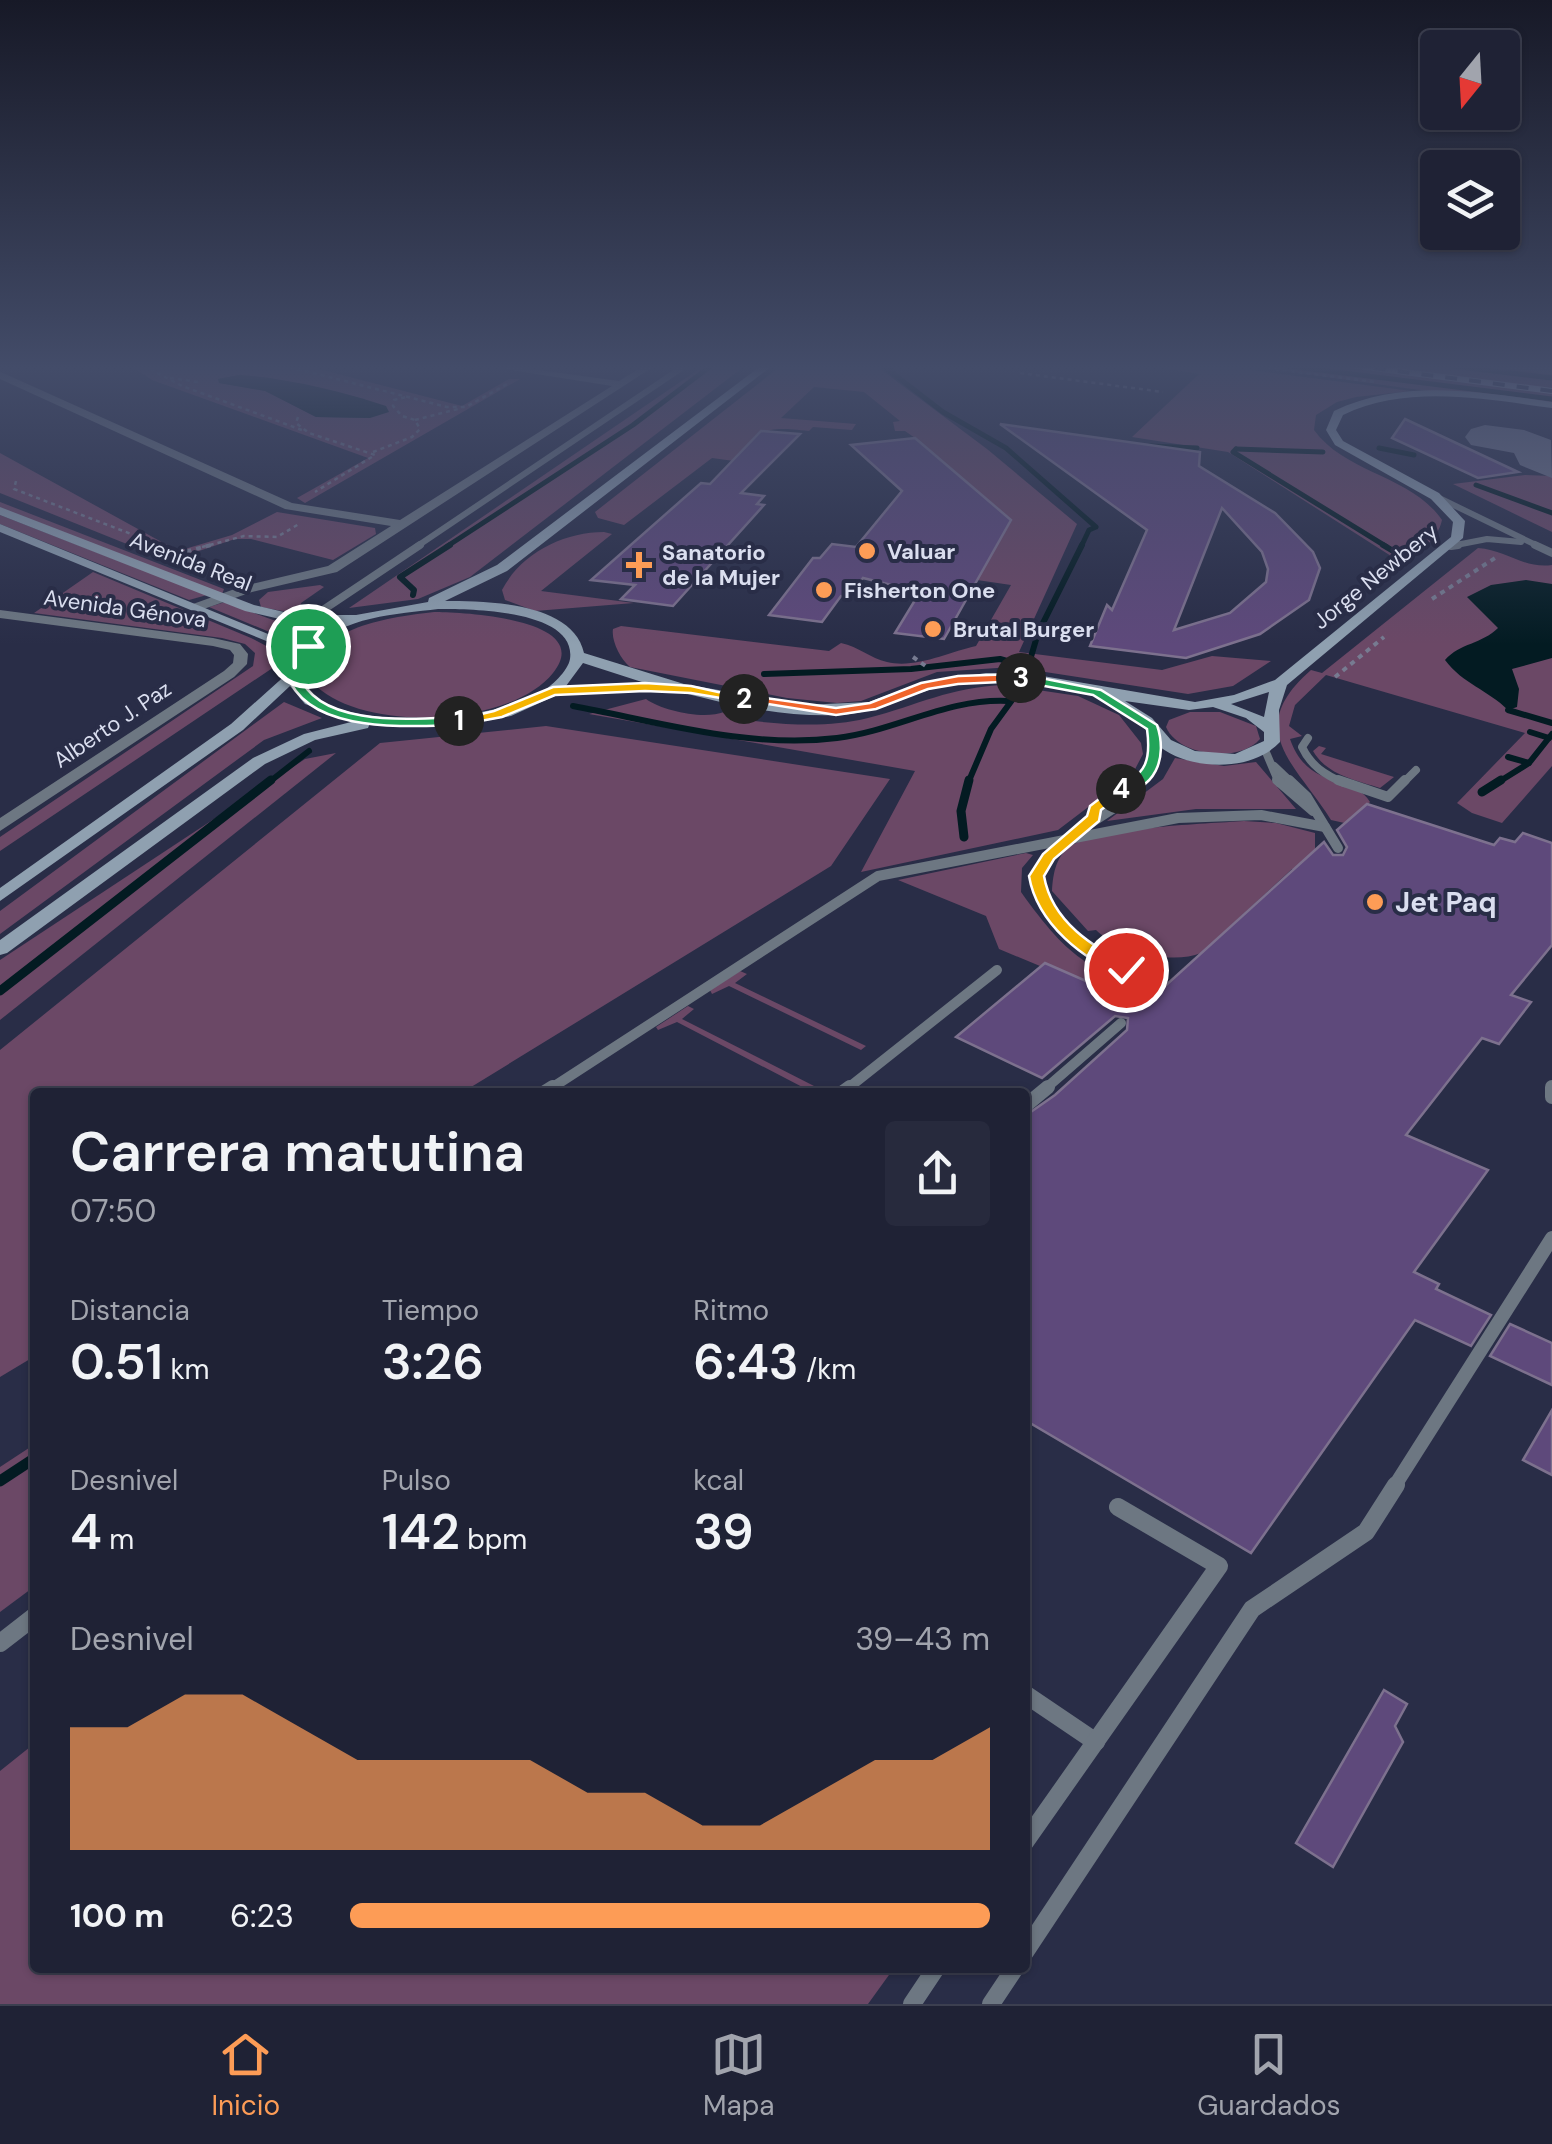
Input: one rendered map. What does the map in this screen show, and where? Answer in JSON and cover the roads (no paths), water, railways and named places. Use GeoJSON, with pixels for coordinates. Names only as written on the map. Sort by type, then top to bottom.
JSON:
{"type":"FeatureCollection","features":[{"type":"Feature","properties":{"kind":"main road"},"geometry":{"type":"LineString","coordinates":[[0,896],[237,728],[293,674],[300,655],[335,629],[454,594],[502,568],[645,459]]}},
{"type":"Feature","properties":{"kind":"main road","name":"Jorge Newbery"},"geometry":{"type":"LineString","coordinates":[[1195,705],[1237,699],[1280,683],[1458,538],[1459,521],[1435,496],[1365,459]]}},
{"type":"Feature","properties":{"kind":"main road","name":"Avenida Real"},"geometry":{"type":"LineString","coordinates":[[0,510],[272,614],[308,620],[372,616]]}},
{"type":"Feature","properties":{"kind":"main road","name":"Avenida Real"},"geometry":{"type":"LineString","coordinates":[[0,528],[291,646],[300,655]]}},
{"type":"Feature","properties":{"kind":"main road"},"geometry":{"type":"LineString","coordinates":[[502,568],[493,590],[505,608]]}},
{"type":"Feature","properties":{"kind":"main road"},"geometry":{"type":"LineString","coordinates":[[0,948],[259,761],[302,738],[334,728],[450,722],[498,714],[553,691],[572,674],[579,656],[577,645],[558,626],[505,608],[438,605],[404,609]]}},
{"type":"Feature","properties":{"kind":"main road"},"geometry":{"type":"LineString","coordinates":[[579,656],[630,675],[691,689],[836,711],[872,707],[925,686],[987,677],[1048,681],[1143,702],[1195,705],[1252,715],[1270,728]]}},
{"type":"Feature","properties":{"kind":"main road"},"geometry":{"type":"LineString","coordinates":[[293,674],[297,688],[328,711],[385,723]]}},
{"type":"Feature","properties":{"kind":"main road"},"geometry":{"type":"LineString","coordinates":[[1097,692],[1175,749],[1207,758],[1269,758],[1270,728],[1280,683]]}},
{"type":"Feature","properties":{"kind":"main road"},"geometry":{"type":"LineString","coordinates":[[553,691],[691,689]]}},
{"type":"Feature","properties":{"kind":"main road"},"geometry":{"type":"LineString","coordinates":[[1154,731],[1162,713],[1195,705]]}},
{"type":"Feature","properties":{"kind":"street"},"geometry":{"type":"LineString","coordinates":[[184,459],[289,506],[402,524]]}},
{"type":"Feature","properties":{"kind":"street"},"geometry":{"type":"LineString","coordinates":[[198,607],[222,597],[332,569],[504,459]]}},
{"type":"Feature","properties":{"kind":"street","name":"Avenida Génova"},"geometry":{"type":"LineString","coordinates":[[0,614],[213,642],[235,647],[241,654]]}},
{"type":"Feature","properties":{"kind":"street","name":"Alberto J. Paz"},"geometry":{"type":"LineString","coordinates":[[4,820],[229,674],[240,664],[241,654]]}},
{"type":"Feature","properties":{"kind":"lane"},"geometry":{"type":"LineString","coordinates":[[308,620],[547,459]]}},
{"type":"Feature","properties":{"kind":"lane"},"geometry":{"type":"LineString","coordinates":[[1435,496],[1552,554]]}},
{"type":"Feature","properties":{"kind":"lane"},"geometry":{"type":"LineString","coordinates":[[1451,546],[1487,539],[1530,543]]}},
{"type":"Feature","properties":{"kind":"lane"},"geometry":{"type":"LineString","coordinates":[[1152,977],[1102,960],[1057,920],[1037,886],[1040,867],[1069,836],[1136,793],[1138,783],[1152,769],[1157,756],[1154,731]]}},
{"type":"Feature","properties":{"kind":"lane"},"geometry":{"type":"LineString","coordinates":[[1308,738],[1302,747],[1313,765],[1342,781],[1388,797],[1416,770]]}},
{"type":"Feature","properties":{"kind":"lane"},"geometry":{"type":"LineString","coordinates":[[1269,758],[1278,782],[1291,797],[1316,814],[1338,848]]}},
{"type":"Feature","properties":{"kind":"lane"},"geometry":{"type":"LineString","coordinates":[[551,1088],[878,876],[1148,822],[1208,816],[1275,816],[1325,826]]}},
{"type":"Feature","properties":{"kind":"lane"},"geometry":{"type":"LineString","coordinates":[[848,1088],[997,970]]}},
{"type":"Feature","properties":{"kind":"lane"},"geometry":{"type":"LineString","coordinates":[[1030,1102],[1121,1023]]}},
{"type":"Feature","properties":{"kind":"lane"},"geometry":{"type":"LineString","coordinates":[[1552,1086],[1552,1097]]}},
{"type":"Feature","properties":{"kind":"lane"},"geometry":{"type":"LineString","coordinates":[[1030,1944],[1252,1609],[1366,1532],[1552,1238]]}},
{"type":"Feature","properties":{"kind":"lane"},"geometry":{"type":"LineString","coordinates":[[1030,1835],[1219,1566],[1118,1507]]}},
{"type":"Feature","properties":{"kind":"lane"},"geometry":{"type":"LineString","coordinates":[[0,1643],[30,1620]]}},
{"type":"Feature","properties":{"kind":"lane"},"geometry":{"type":"LineString","coordinates":[[1030,1697],[1096,1742]]}},
{"type":"Feature","properties":{"kind":"lane"},"geometry":{"type":"LineString","coordinates":[[912,2004],[933,1973]]}},
{"type":"Feature","properties":{"kind":"lane"},"geometry":{"type":"LineString","coordinates":[[991,2004],[1012,1973]]}},
{"type":"Feature","properties":{"kind":"water"},"geometry":{"type":"Polygon","coordinates":[[[1526,580],[1552,584],[1552,658],[1512,669],[1519,689],[1517,707],[1508,710],[1445,660],[1498,628],[1467,597],[1491,585],[1526,580]]]}},
{"type":"Feature","properties":{"kind":"waterway"},"geometry":{"type":"LineString","coordinates":[[446,547],[582,459]]}},
{"type":"Feature","properties":{"kind":"waterway"},"geometry":{"type":"LineString","coordinates":[[1018,459],[1096,527],[1089,530],[1081,547]]}},
{"type":"Feature","properties":{"kind":"waterway"},"geometry":{"type":"LineString","coordinates":[[1244,459],[1387,547]]}},
{"type":"Feature","properties":{"kind":"waterway"},"geometry":{"type":"LineString","coordinates":[[1476,485],[1552,513]]}},
{"type":"Feature","properties":{"kind":"waterway"},"geometry":{"type":"LineString","coordinates":[[413,595],[414,590],[400,577],[450,545]]}},
{"type":"Feature","properties":{"kind":"waterway"},"geometry":{"type":"LineString","coordinates":[[1383,545],[1400,555]]}},
{"type":"Feature","properties":{"kind":"waterway"},"geometry":{"type":"LineString","coordinates":[[764,674],[911,669],[1000,659],[1028,667],[1038,633],[1081,547]]}},
{"type":"Feature","properties":{"kind":"waterway"},"geometry":{"type":"LineString","coordinates":[[969,782],[991,729],[1018,692]]}},
{"type":"Feature","properties":{"kind":"waterway"},"geometry":{"type":"LineString","coordinates":[[573,706],[737,737],[804,740],[859,734],[964,705],[1008,701]]}},
{"type":"Feature","properties":{"kind":"waterway"},"geometry":{"type":"LineString","coordinates":[[1508,710],[1552,723]]}},
{"type":"Feature","properties":{"kind":"waterway"},"geometry":{"type":"LineString","coordinates":[[1530,732],[1549,738]]}},
{"type":"Feature","properties":{"kind":"waterway"},"geometry":{"type":"LineString","coordinates":[[1549,738],[1552,734]]}},
{"type":"Feature","properties":{"kind":"waterway"},"geometry":{"type":"LineString","coordinates":[[1529,763],[1549,738]]}},
{"type":"Feature","properties":{"kind":"waterway"},"geometry":{"type":"LineString","coordinates":[[268,783],[309,751]]}},
{"type":"Feature","properties":{"kind":"waterway"},"geometry":{"type":"LineString","coordinates":[[1508,757],[1529,763]]}},
{"type":"Feature","properties":{"kind":"waterway"},"geometry":{"type":"LineString","coordinates":[[1497,783],[1529,763]]}},
{"type":"Feature","properties":{"kind":"waterway"},"geometry":{"type":"LineString","coordinates":[[0,991],[271,780]]}},
{"type":"Feature","properties":{"kind":"waterway"},"geometry":{"type":"LineString","coordinates":[[1482,792],[1501,780]]}},
{"type":"Feature","properties":{"kind":"waterway"},"geometry":{"type":"LineString","coordinates":[[964,837],[961,811],[969,782]]}},
{"type":"Feature","properties":{"kind":"waterway"},"geometry":{"type":"LineString","coordinates":[[0,1481],[30,1461]]}},
{"type":"Feature","properties":{"kind":"place","name":"Valuar"},"geometry":{"type":"Point","coordinates":[867,551]}},
{"type":"Feature","properties":{"kind":"place","name":"Sanatorio de la Mujer"},"geometry":{"type":"Point","coordinates":[639,565]}},
{"type":"Feature","properties":{"kind":"place","name":"Fisherton One"},"geometry":{"type":"Point","coordinates":[824,590]}},
{"type":"Feature","properties":{"kind":"place","name":"Brutal Burger"},"geometry":{"type":"Point","coordinates":[933,629]}},
{"type":"Feature","properties":{"kind":"place","name":"Jet Paq"},"geometry":{"type":"Point","coordinates":[1375,902]}}]}
